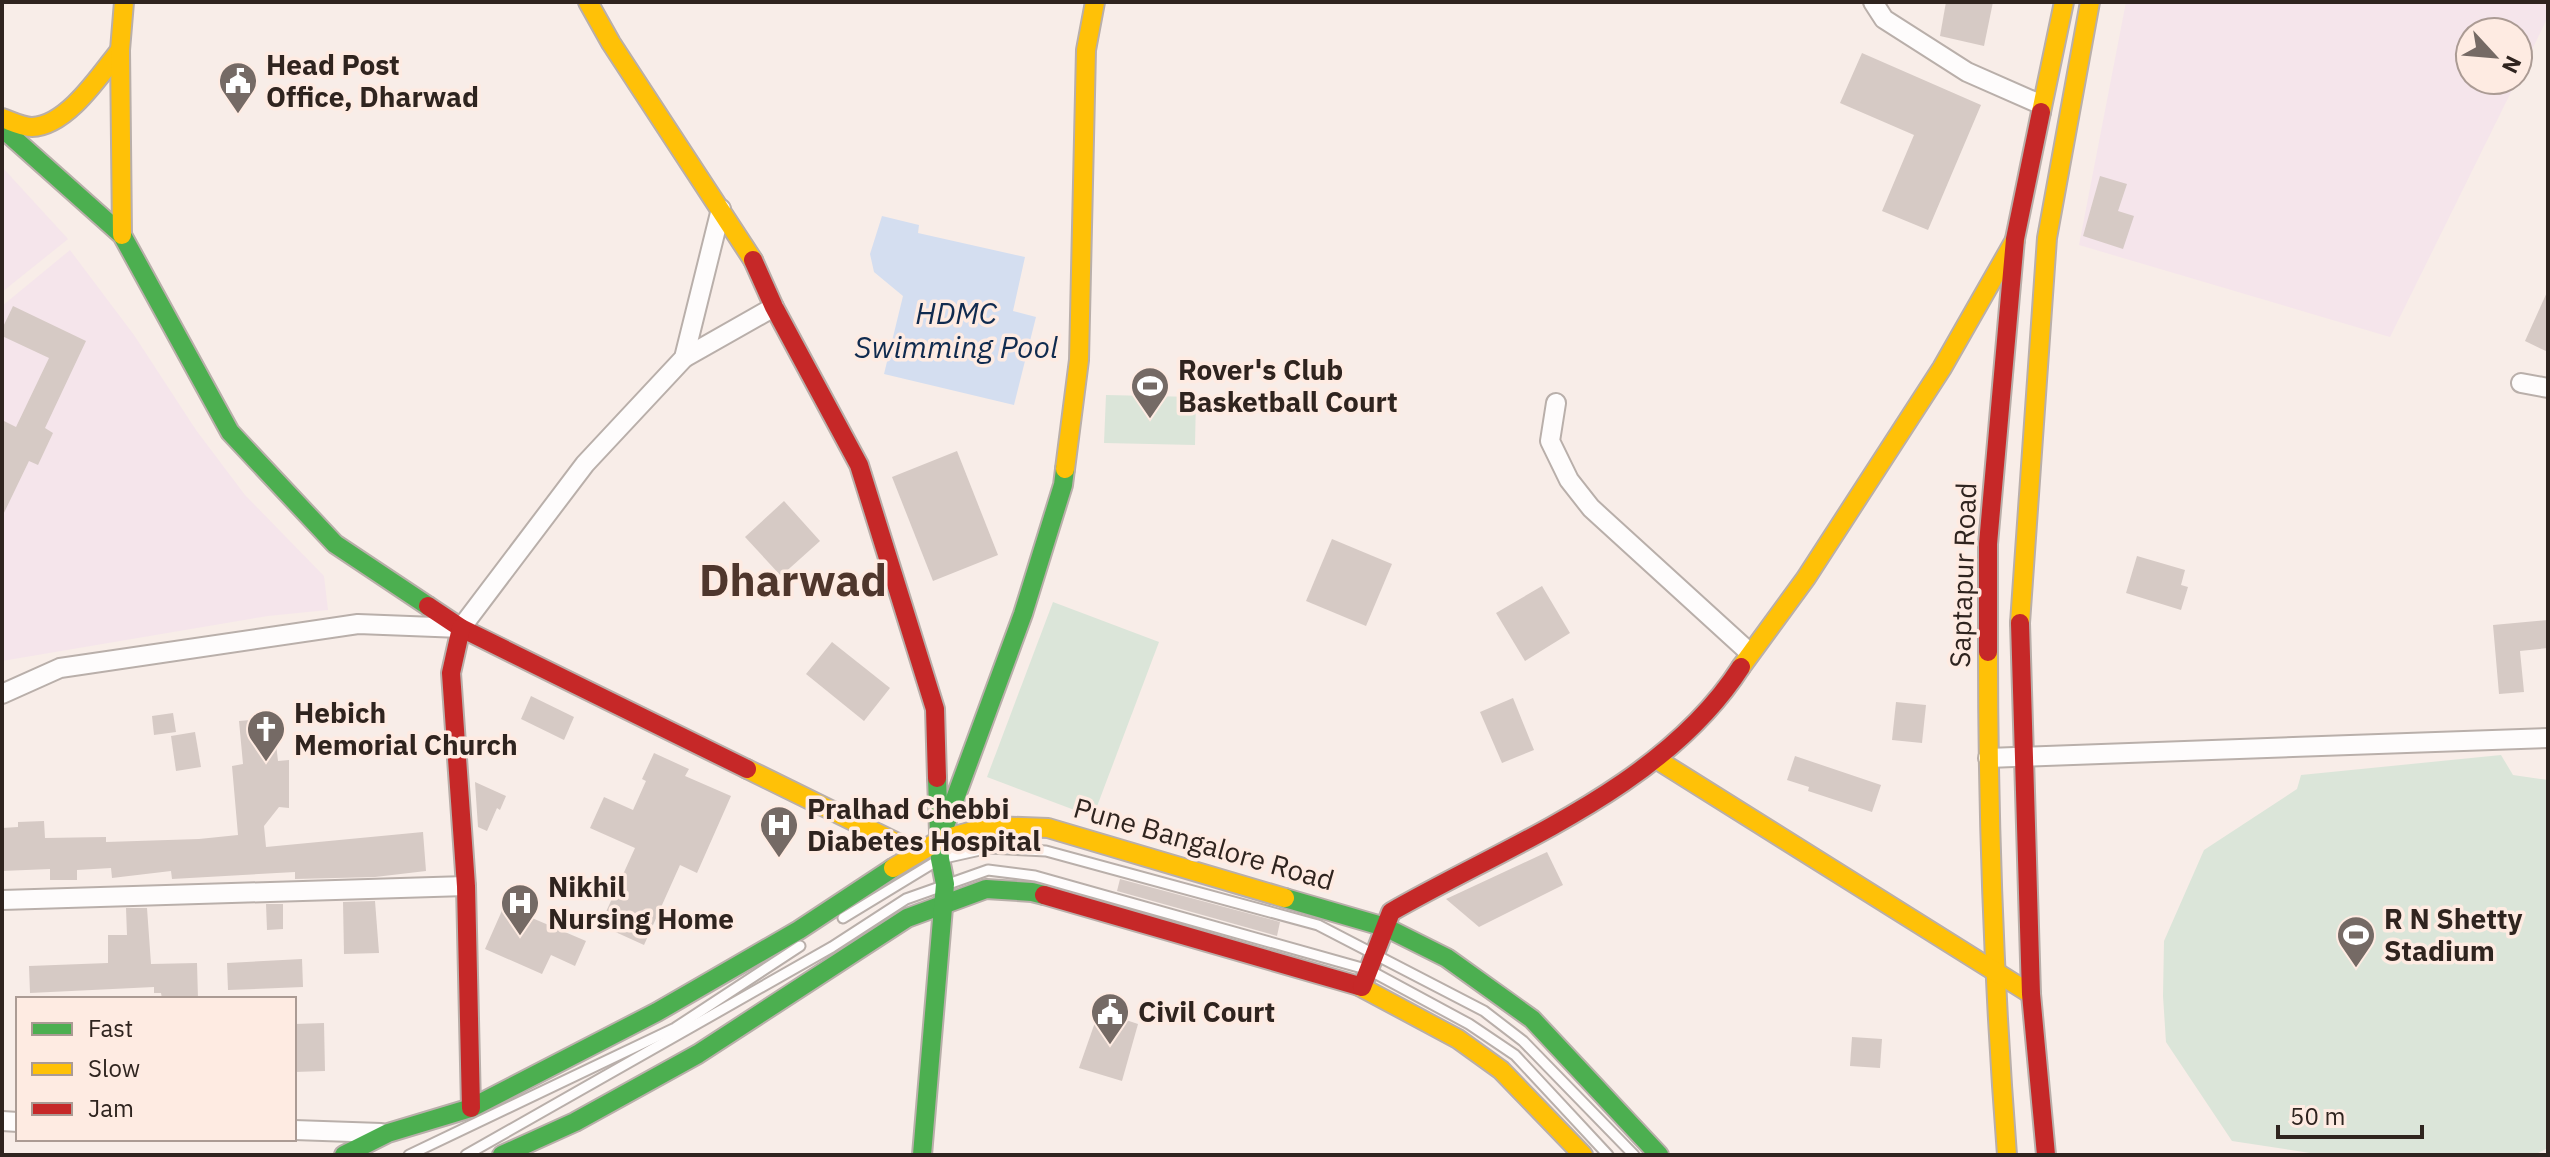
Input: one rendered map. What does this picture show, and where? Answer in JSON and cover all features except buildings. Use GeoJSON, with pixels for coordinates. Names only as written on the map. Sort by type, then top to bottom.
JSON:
{"type":"FeatureCollection","features":[{"type":"Feature","properties":{"kind":"main road"},"geometry":{"type":"LineString","coordinates":[[122,235],[120,50],[124,2]]}},
{"type":"Feature","properties":{"kind":"main road"},"geometry":{"type":"LineString","coordinates":[[588,2],[611,43],[755,263],[774,307],[859,465],[935,709],[940,850],[945,884],[922,1155]]}},
{"type":"Feature","properties":{"kind":"main road"},"geometry":{"type":"LineString","coordinates":[[940,850],[1023,614],[1063,485],[1079,360],[1086,50],[1095,2]]}},
{"type":"Feature","properties":{"kind":"main road","name":"Saptapur Road"},"geometry":{"type":"LineString","coordinates":[[2007,1155],[1988,758],[1988,544],[2015,239],[2064,2]]}},
{"type":"Feature","properties":{"kind":"main road","name":"Saptapur Road"},"geometry":{"type":"LineString","coordinates":[[2046,1155],[2031,994],[2020,618],[2047,238],[2090,2]]}},
{"type":"Feature","properties":{"kind":"main road"},"geometry":{"type":"LineString","coordinates":[[2,118],[32,127],[53,121],[72,108],[120,50]]}},
{"type":"Feature","properties":{"kind":"main road"},"geometry":{"type":"LineString","coordinates":[[2,128],[122,235],[230,432],[335,544],[461,628],[916,852]]}},
{"type":"Feature","properties":{"kind":"main road"},"geometry":{"type":"LineString","coordinates":[[1369,970],[1391,912],[1559,823],[1656,759],[1723,695],[1806,578],[1942,368],[2015,239],[2047,238]]}},
{"type":"Feature","properties":{"kind":"main road"},"geometry":{"type":"LineString","coordinates":[[461,628],[451,673],[466,886],[471,1108]]}},
{"type":"Feature","properties":{"kind":"main road"},"geometry":{"type":"LineString","coordinates":[[1656,759],[2031,994]]}},
{"type":"Feature","properties":{"kind":"main road","name":"Pune Bangalore Road"},"geometry":{"type":"LineString","coordinates":[[344,1155],[388,1133],[471,1108],[657,1012],[799,930],[916,852],[940,850],[991,826],[1048,828],[1385,927],[1447,958],[1532,1019],[1659,1155]]}},
{"type":"Feature","properties":{"kind":"main road"},"geometry":{"type":"LineString","coordinates":[[502,1155],[575,1122],[698,1054],[907,918],[986,889],[1032,892],[1369,970],[1501,1070],[1583,1155]]}},
{"type":"Feature","properties":{"kind":"street"},"geometry":{"type":"LineString","coordinates":[[1873,2],[1884,19],[1967,72],[2042,105]]}},
{"type":"Feature","properties":{"kind":"street"},"geometry":{"type":"LineString","coordinates":[[684,358],[721,209]]}},
{"type":"Feature","properties":{"kind":"street"},"geometry":{"type":"LineString","coordinates":[[2,694],[60,668],[343,626],[461,628],[585,464],[684,358],[774,307]]}},
{"type":"Feature","properties":{"kind":"street"},"geometry":{"type":"LineString","coordinates":[[2521,383],[2548,388]]}},
{"type":"Feature","properties":{"kind":"street"},"geometry":{"type":"LineString","coordinates":[[1556,403],[1550,441],[1569,480],[1591,508],[1750,653]]}},
{"type":"Feature","properties":{"kind":"street"},"geometry":{"type":"LineString","coordinates":[[1988,758],[2548,738]]}},
{"type":"Feature","properties":{"kind":"street"},"geometry":{"type":"LineString","coordinates":[[2,900],[466,886]]}},
{"type":"Feature","properties":{"kind":"street"},"geometry":{"type":"LineString","coordinates":[[296,1130],[388,1133]]}},
{"type":"Feature","properties":{"kind":"lane"},"geometry":{"type":"LineString","coordinates":[[833,925],[940,850],[989,848],[1046,851],[1318,925],[1369,970],[1469,1024],[1515,1055],[1608,1155]]}},
{"type":"Feature","properties":{"kind":"lane"},"geometry":{"type":"LineString","coordinates":[[466,1155],[818,955],[906,899],[988,870],[1035,876],[1309,951],[1484,1011],[1523,1041],[1634,1155]]}},
{"type":"Feature","properties":{"kind":"lane"},"geometry":{"type":"LineString","coordinates":[[409,1155],[675,1028],[808,941]]}},
{"type":"Feature","properties":{"kind":"shaded area"},"geometry":{"type":"Polygon","coordinates":[[[2126,2],[2548,2],[2548,17],[2534,45],[2534,16],[2454,16],[2454,96],[2509,96],[2390,337],[2079,245],[2126,2]]]}},
{"type":"Feature","properties":{"kind":"shaded area"},"geometry":{"type":"Polygon","coordinates":[[[2,167],[68,239],[2,292],[2,167]]]}},
{"type":"Feature","properties":{"kind":"shaded area"},"geometry":{"type":"Polygon","coordinates":[[[70,250],[134,335],[196,430],[245,495],[324,576],[328,610],[268,616],[2,661],[2,306],[70,250]]]}},
{"type":"Feature","properties":{"kind":"shaded area","name":"Rover's Club Basketball Court"},"geometry":{"type":"Polygon","coordinates":[[[1106,395],[1196,397],[1195,445],[1104,443],[1106,395]]]}},
{"type":"Feature","properties":{"kind":"shaded area"},"geometry":{"type":"Polygon","coordinates":[[[1053,602],[1159,642],[1093,817],[987,777],[1053,602]]]}},
{"type":"Feature","properties":{"kind":"shaded area","name":"R N Shetty Stadium"},"geometry":{"type":"Polygon","coordinates":[[[2501,755],[2513,775],[2548,780],[2548,1148],[2538,1153],[2503,1155],[2323,1155],[2232,1141],[2166,1042],[2164,941],[2204,850],[2297,789],[2301,775],[2501,755]]]}},
{"type":"Feature","properties":{"kind":"water","name":"HDMC Swimming Pool"},"geometry":{"type":"Polygon","coordinates":[[[882,216],[919,225],[918,233],[1025,257],[1013,311],[1036,317],[1014,405],[884,374],[903,296],[874,272],[870,254],[882,216]]]}},
{"type":"Feature","properties":{"kind":"traffic: fast"},"geometry":{"type":"LineString","coordinates":[[2,128],[122,235],[230,432],[335,544],[428,606]]}},
{"type":"Feature","properties":{"kind":"traffic: fast"},"geometry":{"type":"LineString","coordinates":[[945,826],[1023,614],[1063,485],[1065,469]]}},
{"type":"Feature","properties":{"kind":"traffic: fast"},"geometry":{"type":"LineString","coordinates":[[922,1155],[945,884],[940,859],[937,778]]}},
{"type":"Feature","properties":{"kind":"traffic: fast"},"geometry":{"type":"LineString","coordinates":[[344,1155],[388,1133],[471,1108],[657,1012],[799,930],[893,868]]}},
{"type":"Feature","properties":{"kind":"traffic: fast"},"geometry":{"type":"LineString","coordinates":[[502,1155],[575,1122],[698,1054],[907,918],[986,889],[1044,895]]}},
{"type":"Feature","properties":{"kind":"traffic: fast"},"geometry":{"type":"LineString","coordinates":[[1285,898],[1385,927],[1447,958],[1532,1019],[1659,1155]]}},
{"type":"Feature","properties":{"kind":"traffic: slow"},"geometry":{"type":"LineString","coordinates":[[122,235],[120,50],[124,2]]}},
{"type":"Feature","properties":{"kind":"traffic: slow"},"geometry":{"type":"LineString","coordinates":[[588,2],[611,43],[753,260]]}},
{"type":"Feature","properties":{"kind":"traffic: slow"},"geometry":{"type":"LineString","coordinates":[[1065,469],[1079,360],[1086,50],[1095,2]]}},
{"type":"Feature","properties":{"kind":"traffic: slow"},"geometry":{"type":"LineString","coordinates":[[2041,112],[2064,2]]}},
{"type":"Feature","properties":{"kind":"traffic: slow"},"geometry":{"type":"LineString","coordinates":[[2020,623],[2047,238],[2090,2]]}},
{"type":"Feature","properties":{"kind":"traffic: slow"},"geometry":{"type":"LineString","coordinates":[[2,118],[32,127],[58,118],[82,98],[120,50]]}},
{"type":"Feature","properties":{"kind":"traffic: slow"},"geometry":{"type":"LineString","coordinates":[[1741,667],[1806,578],[1942,368],[2015,240]]}},
{"type":"Feature","properties":{"kind":"traffic: slow"},"geometry":{"type":"LineString","coordinates":[[1988,652],[1993,904],[2007,1155]]}},
{"type":"Feature","properties":{"kind":"traffic: slow"},"geometry":{"type":"LineString","coordinates":[[1656,759],[2031,994]]}},
{"type":"Feature","properties":{"kind":"traffic: slow"},"geometry":{"type":"LineString","coordinates":[[747,769],[916,852]]}},
{"type":"Feature","properties":{"kind":"traffic: slow"},"geometry":{"type":"LineString","coordinates":[[893,868],[940,840],[991,826],[1048,828],[1285,898]]}},
{"type":"Feature","properties":{"kind":"traffic: slow"},"geometry":{"type":"LineString","coordinates":[[1359,986],[1458,1039],[1501,1070],[1583,1155]]}},
{"type":"Feature","properties":{"kind":"traffic: jam"},"geometry":{"type":"LineString","coordinates":[[1988,652],[1988,544],[2015,239],[2041,112]]}},
{"type":"Feature","properties":{"kind":"traffic: jam"},"geometry":{"type":"LineString","coordinates":[[753,260],[774,307],[859,465],[935,709],[937,778]]}},
{"type":"Feature","properties":{"kind":"traffic: jam"},"geometry":{"type":"LineString","coordinates":[[428,606],[461,628],[747,769]]}},
{"type":"Feature","properties":{"kind":"traffic: jam"},"geometry":{"type":"LineString","coordinates":[[2020,623],[2031,994],[2046,1155]]}},
{"type":"Feature","properties":{"kind":"traffic: jam"},"geometry":{"type":"LineString","coordinates":[[461,628],[451,673],[466,886],[471,1108]]}},
{"type":"Feature","properties":{"kind":"traffic: jam"},"geometry":{"type":"LineString","coordinates":[[1362,987],[1391,912],[1534,836],[1628,780],[1670,747],[1708,709],[1741,667]]}},
{"type":"Feature","properties":{"kind":"traffic: jam"},"geometry":{"type":"LineString","coordinates":[[1044,895],[1359,986]]}},
{"type":"Feature","properties":{"kind":"place","name":"Head Post Office, Dharwad"},"geometry":{"type":"Point","coordinates":[238,115]}},
{"type":"Feature","properties":{"kind":"place","name":"Rover's Club Basketball Court"},"geometry":{"type":"Point","coordinates":[1150,420]}},
{"type":"Feature","properties":{"kind":"place","name":"Hebich Memorial Church"},"geometry":{"type":"Point","coordinates":[266,763]}},
{"type":"Feature","properties":{"kind":"place","name":"Pralhad Chebbi Diabetes Hospital"},"geometry":{"type":"Point","coordinates":[779,859]}},
{"type":"Feature","properties":{"kind":"place","name":"Nikhil Nursing Home"},"geometry":{"type":"Point","coordinates":[520,937]}},
{"type":"Feature","properties":{"kind":"place","name":"R N Shetty Stadium"},"geometry":{"type":"Point","coordinates":[2356,969]}},
{"type":"Feature","properties":{"kind":"place","name":"Civil Court"},"geometry":{"type":"Point","coordinates":[1110,1046]}},
{"type":"Feature","properties":{"kind":"district","name":"Dharwad"},"geometry":{"type":"Point","coordinates":[793,581]}}]}
